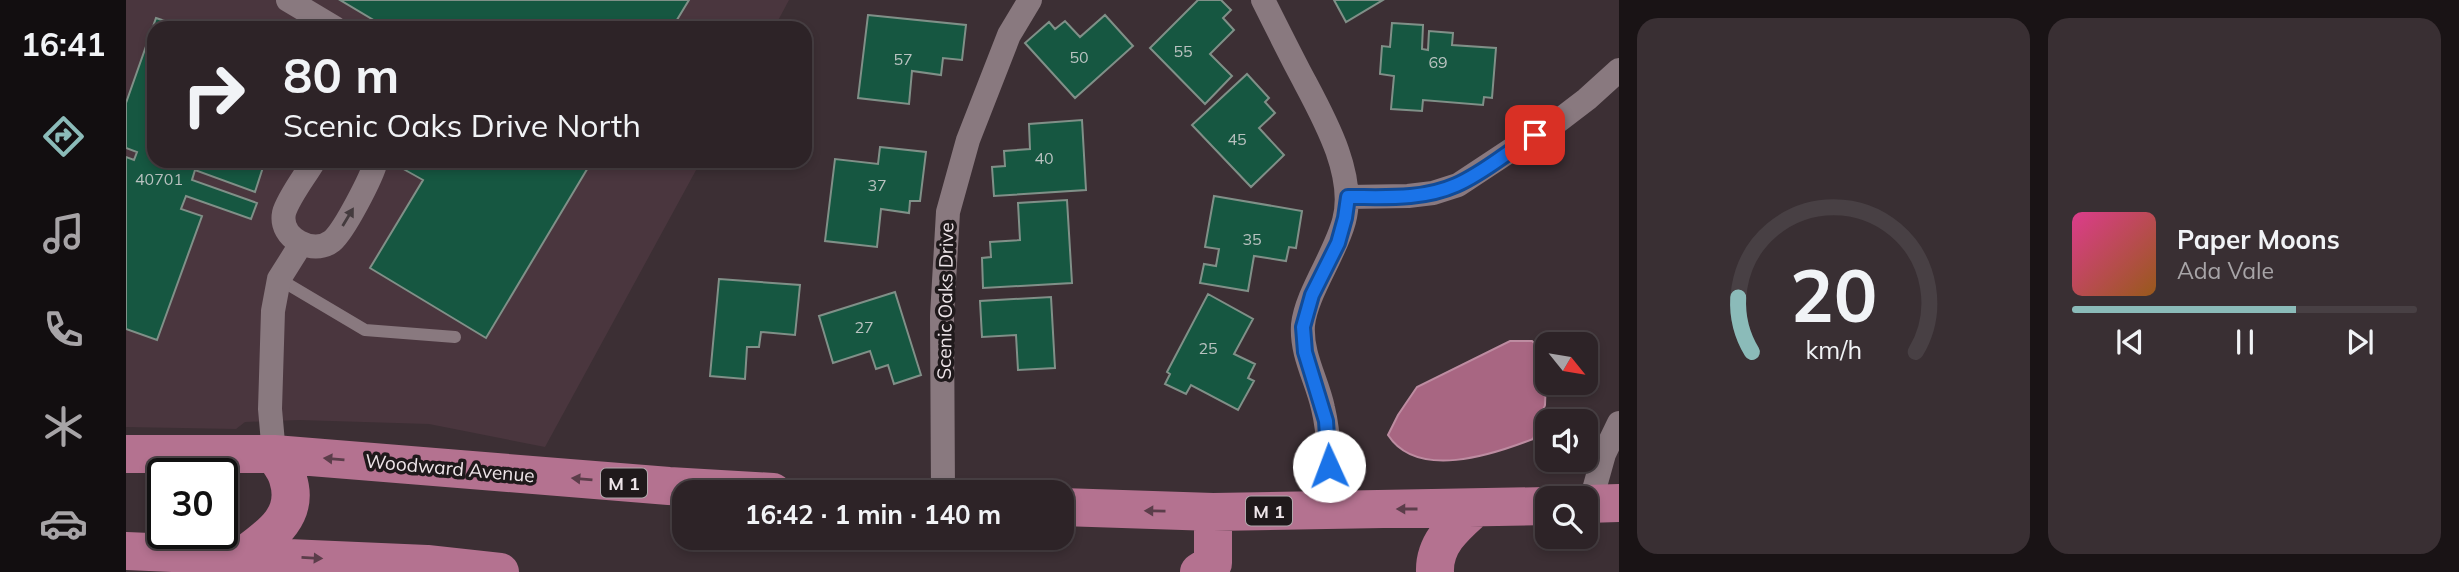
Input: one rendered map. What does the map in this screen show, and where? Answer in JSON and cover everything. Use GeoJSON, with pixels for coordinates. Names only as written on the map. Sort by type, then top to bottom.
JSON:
{"type":"FeatureCollection","features":[{"type":"Feature","properties":{"kind":"main road","name":"Woodward Avenue"},"geometry":{"type":"LineString","coordinates":[[126,454],[274,454],[672,486]]}},
{"type":"Feature","properties":{"kind":"main road"},"geometry":{"type":"LineString","coordinates":[[244,555],[275,533],[285,518],[291,499],[288,478],[274,454]]}},
{"type":"Feature","properties":{"kind":"main road","name":"M 1"},"geometry":{"type":"LineString","coordinates":[[1074,507],[1213,513],[1535,506]]}},
{"type":"Feature","properties":{"kind":"main road"},"geometry":{"type":"LineString","coordinates":[[1435,572],[1435,561],[1441,543],[1475,508]]}},
{"type":"Feature","properties":{"kind":"main road"},"geometry":{"type":"LineString","coordinates":[[1199,572],[1213,563],[1213,513]]}},
{"type":"Feature","properties":{"kind":"main road"},"geometry":{"type":"LineString","coordinates":[[126,551],[244,555],[500,572]]}},
{"type":"Feature","properties":{"kind":"street"},"geometry":{"type":"LineString","coordinates":[[288,0],[323,21]]}},
{"type":"Feature","properties":{"kind":"street","name":"Scenic Oaks Drive"},"geometry":{"type":"LineString","coordinates":[[943,480],[942,316],[948,212],[968,140],[1009,35],[1030,0]]}},
{"type":"Feature","properties":{"kind":"street"},"geometry":{"type":"LineString","coordinates":[[1262,0],[1320,109],[1345,176],[1348,197],[1338,243],[1312,295],[1303,327],[1305,352],[1326,421],[1329,445],[1328,509]]}},
{"type":"Feature","properties":{"kind":"street"},"geometry":{"type":"LineString","coordinates":[[1348,197],[1408,197],[1458,185],[1553,125],[1619,70]]}},
{"type":"Feature","properties":{"kind":"street"},"geometry":{"type":"LineString","coordinates":[[310,168],[285,211],[283,223],[288,233],[300,244],[325,246],[335,239],[374,168]]}},
{"type":"Feature","properties":{"kind":"street"},"geometry":{"type":"LineString","coordinates":[[274,454],[270,410],[273,311],[279,279],[300,244]]}},
{"type":"Feature","properties":{"kind":"street"},"geometry":{"type":"LineString","coordinates":[[1598,504],[1604,454],[1619,423]]}},
{"type":"Feature","properties":{"kind":"lane"},"geometry":{"type":"LineString","coordinates":[[279,279],[365,330],[456,337]]}},
{"type":"Feature","properties":{"kind":"shaded area"},"geometry":{"type":"Polygon","coordinates":[[[126,0],[789,0],[778,21],[147,21],[147,168],[697,168],[545,447],[429,424],[299,420],[245,422],[236,429],[126,427],[126,0]]]}},
{"type":"Feature","properties":{"kind":"shaded area"},"geometry":{"type":"Polygon","coordinates":[[[1510,341],[1532,341],[1535,344],[1535,396],[1545,396],[1545,405],[1544,409],[1535,409],[1533,439],[1477,457],[1436,460],[1417,457],[1401,449],[1388,435],[1417,387],[1510,341]]]}},
{"type":"Feature","properties":{"kind":"building"},"geometry":{"type":"Polygon","coordinates":[[[340,0],[689,0],[676,21],[375,21],[340,0]]]}},
{"type":"Feature","properties":{"kind":"building"},"geometry":{"type":"Polygon","coordinates":[[[1198,0],[1221,0],[1231,10],[1223,18],[1234,30],[1210,54],[1232,76],[1205,104],[1150,48],[1198,0]]]}},
{"type":"Feature","properties":{"kind":"building"},"geometry":{"type":"Polygon","coordinates":[[[1334,0],[1383,0],[1346,22],[1334,0]]]}},
{"type":"Feature","properties":{"kind":"building"},"geometry":{"type":"Polygon","coordinates":[[[868,15],[966,25],[962,60],[943,58],[941,75],[912,71],[909,104],[858,98],[868,15]]]}},
{"type":"Feature","properties":{"kind":"building"},"geometry":{"type":"Polygon","coordinates":[[[1105,15],[1133,46],[1075,98],[1025,43],[1049,22],[1055,29],[1065,21],[1080,37],[1105,15]]]}},
{"type":"Feature","properties":{"kind":"building"},"geometry":{"type":"Polygon","coordinates":[[[1392,23],[1423,25],[1422,49],[1428,50],[1429,31],[1453,33],[1452,45],[1496,48],[1492,98],[1484,97],[1483,105],[1423,100],[1422,111],[1391,109],[1394,76],[1380,74],[1382,46],[1390,47],[1392,23]]]}},
{"type":"Feature","properties":{"kind":"building"},"geometry":{"type":"Polygon","coordinates":[[[147,44],[147,168],[263,168],[255,192],[195,170],[192,180],[257,203],[251,219],[186,196],[181,209],[202,216],[157,340],[126,329],[126,157],[134,160],[137,152],[126,148],[126,103],[147,44]]]}},
{"type":"Feature","properties":{"kind":"building"},"geometry":{"type":"Polygon","coordinates":[[[1247,74],[1269,98],[1265,102],[1275,113],[1259,128],[1284,155],[1251,187],[1192,125],[1247,74]]]}},
{"type":"Feature","properties":{"kind":"building"},"geometry":{"type":"Polygon","coordinates":[[[1082,120],[1086,190],[994,196],[992,167],[1005,166],[1004,151],[1030,149],[1029,124],[1082,120]]]}},
{"type":"Feature","properties":{"kind":"building"},"geometry":{"type":"Polygon","coordinates":[[[880,147],[926,152],[920,201],[910,201],[909,213],[881,209],[877,247],[825,241],[835,159],[878,164],[880,147]]]}},
{"type":"Feature","properties":{"kind":"building"},"geometry":{"type":"Polygon","coordinates":[[[402,168],[588,168],[486,338],[370,268],[423,180],[402,168]]]}},
{"type":"Feature","properties":{"kind":"building"},"geometry":{"type":"Polygon","coordinates":[[[1214,196],[1302,211],[1296,248],[1289,247],[1286,261],[1254,256],[1248,291],[1200,283],[1204,264],[1216,266],[1219,249],[1205,247],[1214,196]]]}},
{"type":"Feature","properties":{"kind":"building"},"geometry":{"type":"Polygon","coordinates":[[[1067,200],[1072,283],[983,288],[982,258],[991,257],[990,242],[1020,240],[1018,203],[1067,200]]]}},
{"type":"Feature","properties":{"kind":"building"},"geometry":{"type":"Polygon","coordinates":[[[719,279],[800,285],[795,335],[761,332],[759,347],[747,347],[745,379],[710,376],[719,279]]]}},
{"type":"Feature","properties":{"kind":"building"},"geometry":{"type":"Polygon","coordinates":[[[895,292],[921,375],[894,384],[888,365],[876,369],[870,351],[833,363],[819,316],[895,292]]]}},
{"type":"Feature","properties":{"kind":"building"},"geometry":{"type":"Polygon","coordinates":[[[1208,294],[1253,319],[1234,354],[1255,364],[1248,378],[1254,381],[1238,410],[1191,385],[1186,394],[1165,384],[1170,374],[1167,372],[1208,294]]]}},
{"type":"Feature","properties":{"kind":"building"},"geometry":{"type":"Polygon","coordinates":[[[1051,297],[1055,368],[1018,370],[1016,335],[982,337],[980,301],[1051,297]]]}},
{"type":"Feature","properties":{"kind":"route"},"geometry":{"type":"LineString","coordinates":[[1329,466],[1323,404],[1305,352],[1303,327],[1312,295],[1338,243],[1348,197],[1408,197],[1445,190],[1458,185],[1535,135]]}}]}
